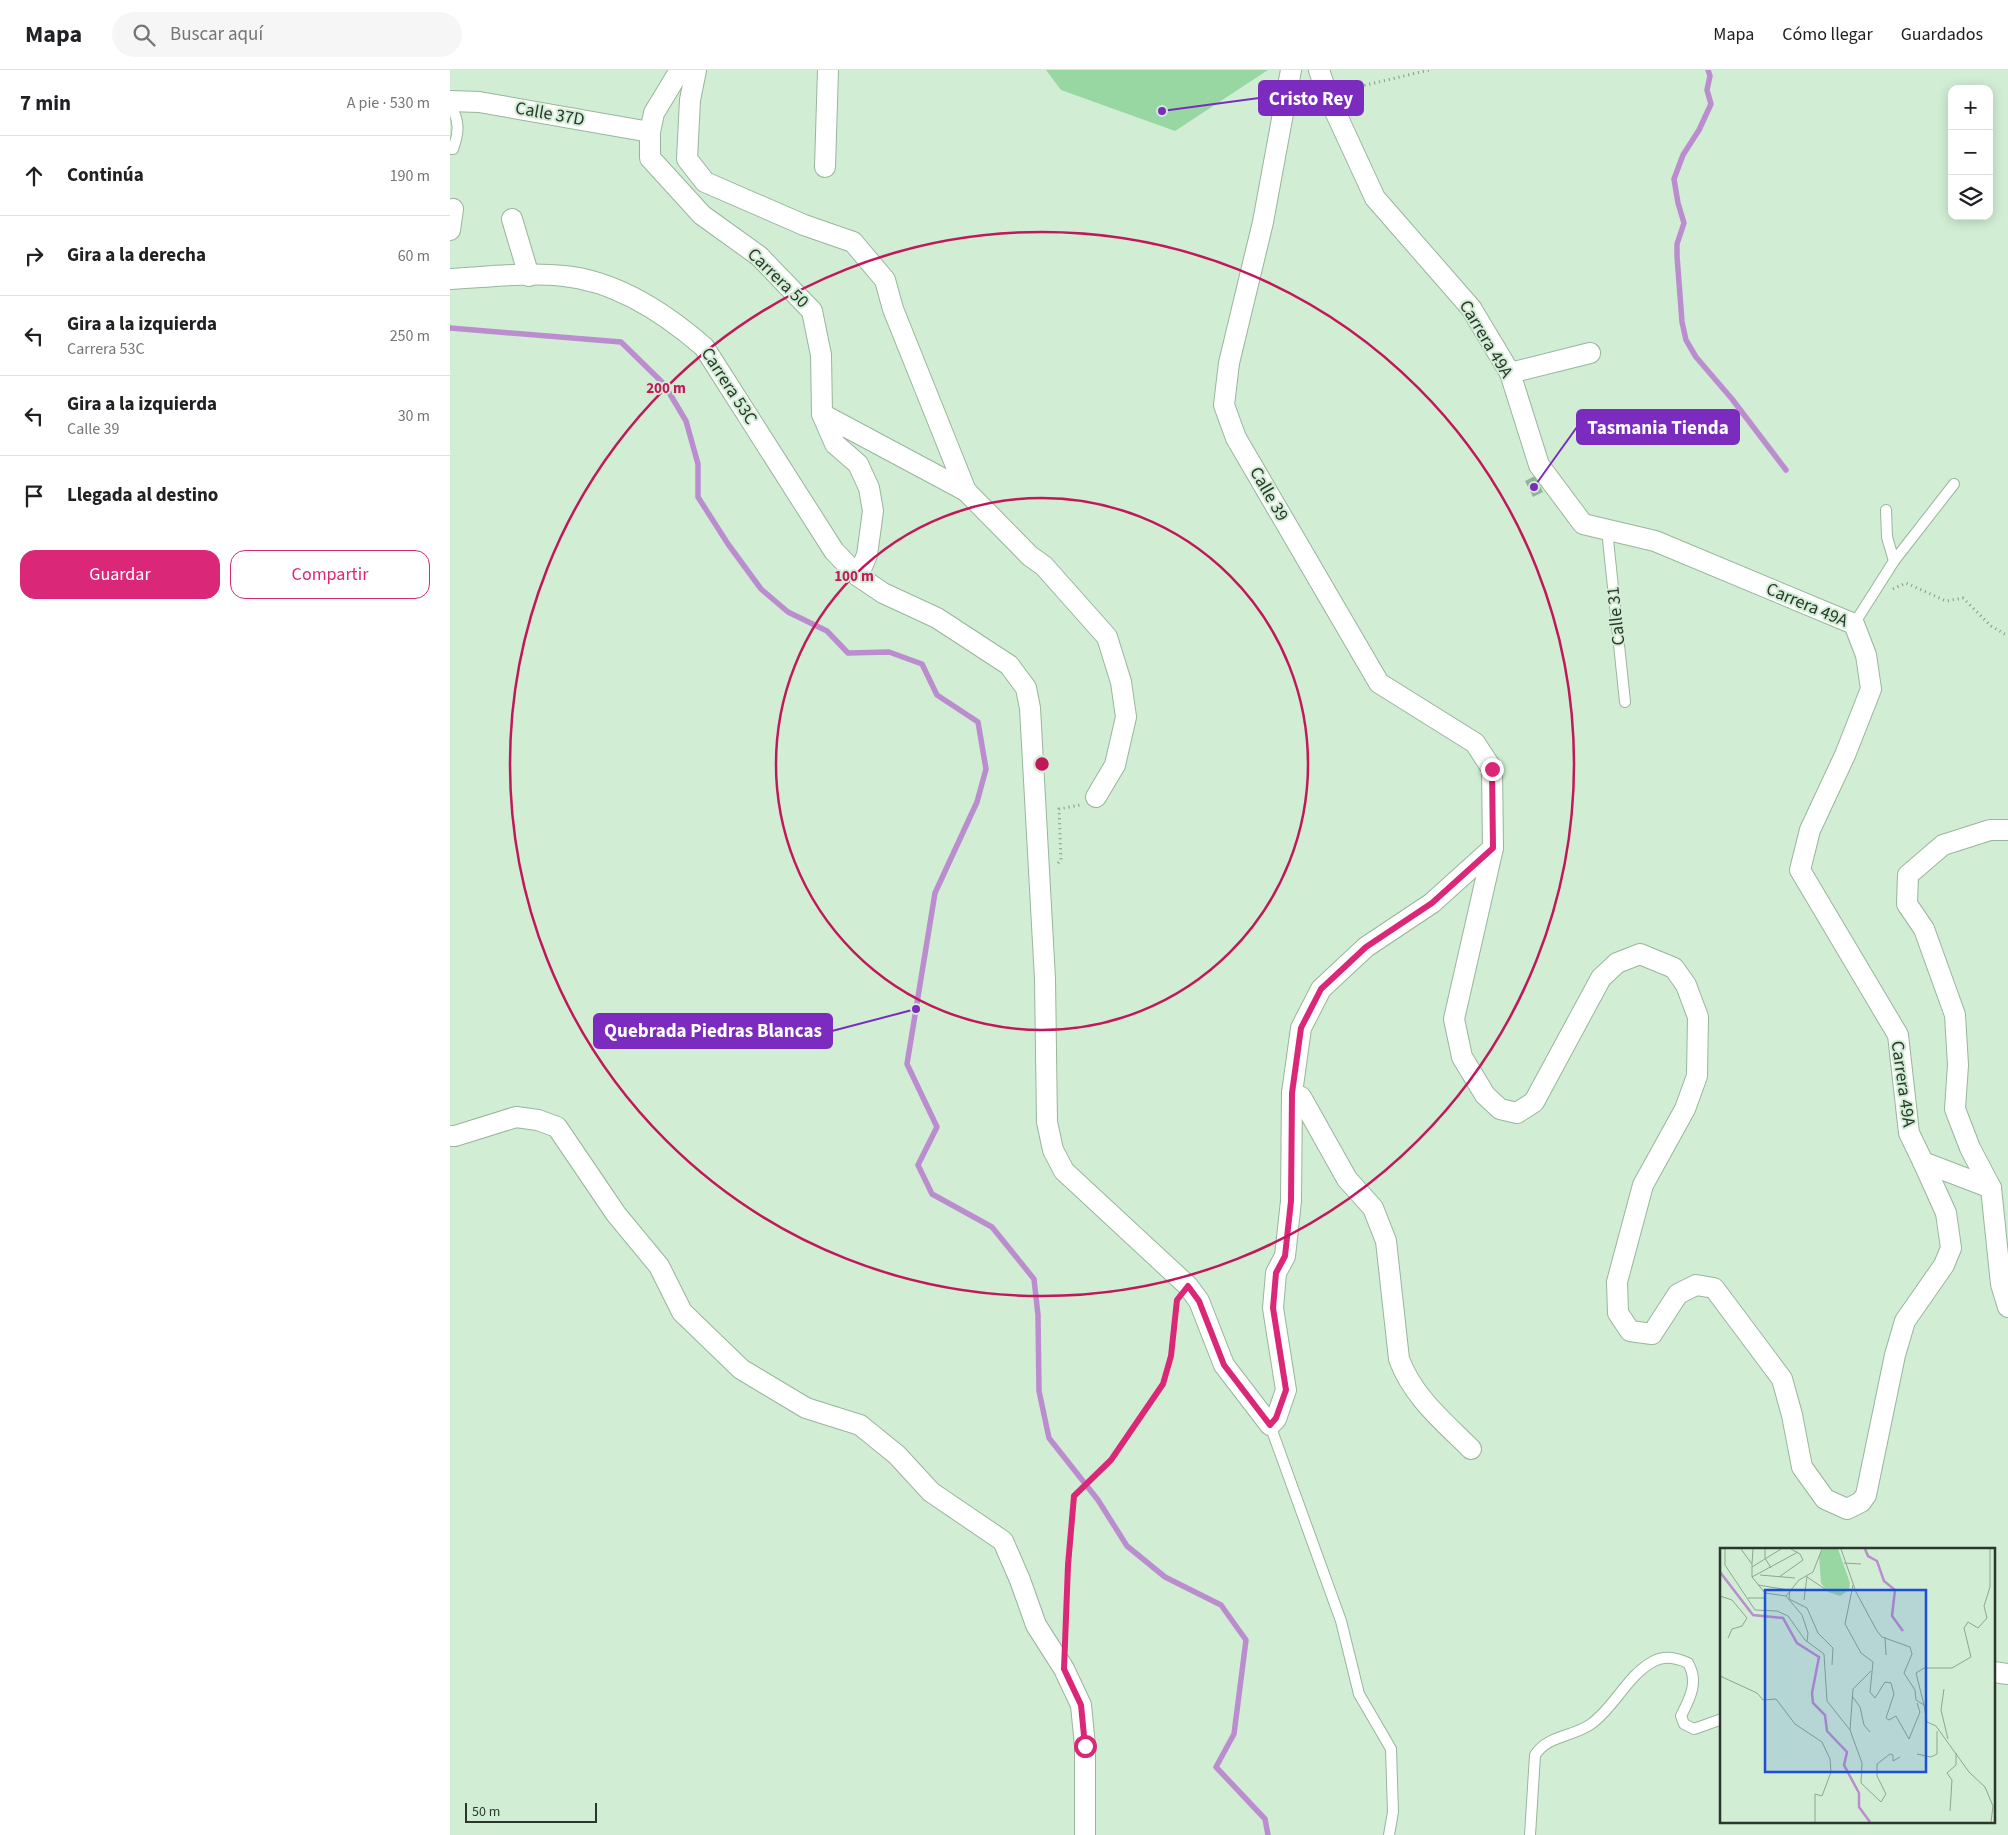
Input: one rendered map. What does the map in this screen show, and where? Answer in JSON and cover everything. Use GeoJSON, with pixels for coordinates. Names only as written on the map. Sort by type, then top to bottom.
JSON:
{"type":"FeatureCollection","features":[{"type":"Feature","properties":{"kind":"street","name":"Carrera 50"},"geometry":{"type":"LineString","coordinates":[[680,70],[654,113],[650,132],[650,158],[702,215],[759,256],[812,311],[821,355],[822,414],[836,444],[858,464],[869,488],[872,511],[867,555],[858,576]]}},
{"type":"Feature","properties":{"kind":"street"},"geometry":{"type":"LineString","coordinates":[[696,70],[690,100],[687,159],[705,182],[804,225],[853,242],[885,280],[893,309],[966,491]]}},
{"type":"Feature","properties":{"kind":"street"},"geometry":{"type":"LineString","coordinates":[[825,167],[828,70]]}},
{"type":"Feature","properties":{"kind":"street","name":"Calle 39"},"geometry":{"type":"LineString","coordinates":[[1291,70],[1262,222],[1229,363],[1224,405],[1236,438],[1379,683],[1475,743],[1492,769],[1493,848],[1454,1019],[1462,1057],[1485,1095],[1500,1109],[1517,1113],[1534,1102],[1601,978],[1617,963],[1640,954],[1674,968],[1686,985],[1698,1017],[1697,1076],[1685,1109],[1643,1185],[1617,1282],[1618,1314],[1630,1331],[1652,1334],[1678,1294],[1696,1285],[1714,1288],[1782,1379],[1792,1415],[1802,1467],[1825,1499],[1847,1509],[1861,1502],[1866,1495],[1895,1355],[1905,1321],[1944,1265],[1951,1248],[1946,1213],[1923,1162]]}},
{"type":"Feature","properties":{"kind":"street","name":"Carrera 49A"},"geometry":{"type":"LineString","coordinates":[[1319,70],[1327,94],[1375,198],[1471,308],[1510,373],[1539,465],[1583,524],[1655,541],[1854,624],[1866,655],[1871,689],[1845,755],[1810,830],[1800,870],[1898,1035],[1908,1133],[1923,1162]]}},
{"type":"Feature","properties":{"kind":"street","name":"Calle 37D"},"geometry":{"type":"LineString","coordinates":[[450,101],[479,102],[650,132]]}},
{"type":"Feature","properties":{"kind":"street"},"geometry":{"type":"LineString","coordinates":[[450,230],[453,210]]}},
{"type":"Feature","properties":{"kind":"street"},"geometry":{"type":"LineString","coordinates":[[512,219],[529,276]]}},
{"type":"Feature","properties":{"kind":"street","name":"Carrera 53C"},"geometry":{"type":"LineString","coordinates":[[450,279],[565,276],[605,286],[638,301],[676,322],[704,347],[834,551],[858,576],[883,593],[937,618],[1009,665],[1026,688],[1030,708],[1045,979],[1047,1122],[1053,1150],[1064,1170],[1188,1286],[1199,1301],[1224,1365],[1270,1425]]}},
{"type":"Feature","properties":{"kind":"street"},"geometry":{"type":"LineString","coordinates":[[1510,373],[1590,353]]}},
{"type":"Feature","properties":{"kind":"street"},"geometry":{"type":"LineString","coordinates":[[822,414],[966,491],[1030,556],[1044,566],[1107,637],[1121,682],[1126,717],[1115,764],[1096,797]]}},
{"type":"Feature","properties":{"kind":"street"},"geometry":{"type":"LineString","coordinates":[[2008,830],[1990,830],[1943,846],[1908,875],[1907,904],[1924,929],[1955,1015],[1958,1065],[1955,1109],[1970,1148],[1991,1188],[2001,1284],[2008,1308]]}},
{"type":"Feature","properties":{"kind":"street"},"geometry":{"type":"LineString","coordinates":[[1270,1425],[1276,1418],[1286,1390],[1273,1308],[1276,1273],[1285,1256],[1291,1201],[1292,1093],[1301,1028],[1321,989],[1366,947],[1432,903],[1493,848]]}},
{"type":"Feature","properties":{"kind":"street"},"geometry":{"type":"LineString","coordinates":[[1292,1093],[1301,1097],[1347,1179],[1374,1208],[1386,1241],[1399,1359],[1404,1374],[1418,1396],[1472,1448]]}},
{"type":"Feature","properties":{"kind":"street"},"geometry":{"type":"LineString","coordinates":[[450,1136],[456,1136],[516,1117],[538,1120],[557,1127],[616,1214],[660,1266],[682,1312],[741,1369],[806,1408],[860,1425],[897,1455],[931,1492],[1003,1542],[1020,1580],[1036,1625],[1064,1669],[1081,1705],[1085,1746],[1085,1835]]}},
{"type":"Feature","properties":{"kind":"street"},"geometry":{"type":"LineString","coordinates":[[1923,1162],[1991,1188]]}},
{"type":"Feature","properties":{"kind":"lane"},"geometry":{"type":"LineString","coordinates":[[450,105],[456,114],[459,134],[453,148],[450,149]]}},
{"type":"Feature","properties":{"kind":"lane"},"geometry":{"type":"LineString","coordinates":[[1854,624],[1894,561],[1954,484]]}},
{"type":"Feature","properties":{"kind":"lane"},"geometry":{"type":"LineString","coordinates":[[1886,510],[1887,537],[1894,561]]}},
{"type":"Feature","properties":{"kind":"lane","name":"Calle 31"},"geometry":{"type":"LineString","coordinates":[[1608,530],[1625,702]]}},
{"type":"Feature","properties":{"kind":"lane"},"geometry":{"type":"LineString","coordinates":[[1270,1425],[1341,1622],[1359,1694],[1390,1750],[1393,1812],[1389,1835]]}},
{"type":"Feature","properties":{"kind":"lane"},"geometry":{"type":"LineString","coordinates":[[1530,1835],[1535,1755],[1539,1749],[1552,1739],[1572,1734],[1593,1723],[1628,1683],[1653,1662],[1674,1658],[1688,1663],[1691,1668],[1693,1687],[1681,1716],[1684,1724],[1694,1729],[1720,1720]]}},
{"type":"Feature","properties":{"kind":"path"},"geometry":{"type":"LineString","coordinates":[[1327,94],[1429,70]]}},
{"type":"Feature","properties":{"kind":"path"},"geometry":{"type":"LineString","coordinates":[[1868,601],[1906,583],[1946,601],[1963,598],[1991,626],[2008,636]]}},
{"type":"Feature","properties":{"kind":"path"},"geometry":{"type":"LineString","coordinates":[[1039,883],[1061,860],[1059,809],[1078,807],[1096,797]]}},
{"type":"Feature","properties":{"kind":"path"},"geometry":{"type":"LineString","coordinates":[[1065,1641],[1074,1496],[1111,1460],[1163,1384],[1171,1356],[1177,1300],[1188,1286]]}},
{"type":"Feature","properties":{"kind":"green space"},"geometry":{"type":"Polygon","coordinates":[[[1046,70],[1268,70],[1175,131],[1061,90],[1046,70]]]}},
{"type":"Feature","properties":{"kind":"building"},"geometry":{"type":"Polygon","coordinates":[[[1535,476],[1543,492],[1533,497],[1525,481],[1535,476]]]}},
{"type":"Feature","properties":{"kind":"waterway"},"geometry":{"type":"LineString","coordinates":[[1708,70],[1710,76],[1707,90],[1711,104],[1699,130],[1683,155],[1674,179],[1684,223],[1677,244],[1682,322],[1686,340],[1696,357],[1732,399],[1786,470]]}},
{"type":"Feature","properties":{"kind":"waterway"},"geometry":{"type":"LineString","coordinates":[[450,328],[621,342],[664,384],[686,421],[698,464],[698,497],[728,544],[761,589],[788,612],[827,631],[848,653],[889,652],[922,664],[937,695],[978,722],[986,769],[977,802],[935,893],[907,1064],[937,1127],[918,1165],[932,1194],[992,1227],[1034,1279],[1038,1315],[1039,1391],[1049,1438],[1098,1500],[1127,1546],[1165,1577],[1221,1605],[1246,1640],[1234,1734],[1216,1767],[1265,1819],[1268,1835]]}},
{"type":"Feature","properties":{"kind":"place","name":"Cristo Rey"},"geometry":{"type":"Point","coordinates":[1162,111]}},
{"type":"Feature","properties":{"kind":"place","name":"Tasmania Tienda"},"geometry":{"type":"Point","coordinates":[1534,487]}},
{"type":"Feature","properties":{"kind":"place","name":"Quebrada Piedras Blancas"},"geometry":{"type":"Point","coordinates":[916,1009]}},
{"type":"Feature","properties":{"kind":"route"},"geometry":{"type":"LineString","coordinates":[[1085,1746],[1081,1705],[1064,1669],[1068,1565],[1074,1496],[1111,1460],[1163,1384],[1171,1356],[1177,1300],[1188,1286],[1199,1301],[1224,1365],[1270,1425],[1276,1418],[1286,1390],[1273,1308],[1276,1273],[1285,1256],[1291,1201],[1292,1093],[1301,1028],[1321,989],[1366,947],[1432,903],[1493,848],[1492,769]]}}]}
